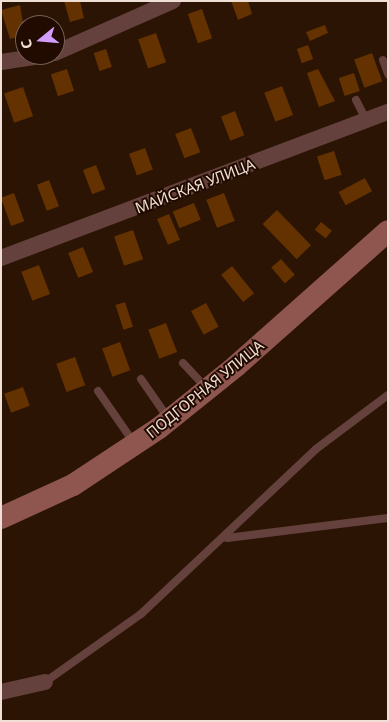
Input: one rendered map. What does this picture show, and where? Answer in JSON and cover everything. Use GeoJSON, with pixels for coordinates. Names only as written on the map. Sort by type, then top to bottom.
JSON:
{"type":"FeatureCollection","features":[{"type":"Feature","properties":{"kind":"street"},"geometry":{"type":"LineString","coordinates":[[65,49],[172,1]]}},
{"type":"Feature","properties":{"kind":"street"},"geometry":{"type":"LineString","coordinates":[[1,62],[15,60]]}},
{"type":"Feature","properties":{"kind":"street","name":"МАЙСКАЯ УЛИЦА"},"geometry":{"type":"LineString","coordinates":[[1,258],[388,112]]}},
{"type":"Feature","properties":{"kind":"street","name":"ПОДГОРНАЯ УЛИЦА"},"geometry":{"type":"LineString","coordinates":[[1,518],[73,484],[136,445],[170,420],[208,390],[388,230]]}},
{"type":"Feature","properties":{"kind":"street"},"geometry":{"type":"LineString","coordinates":[[1,692],[45,682]]}},
{"type":"Feature","properties":{"kind":"lane"},"geometry":{"type":"LineString","coordinates":[[383,60],[388,74]]}},
{"type":"Feature","properties":{"kind":"lane"},"geometry":{"type":"LineString","coordinates":[[356,100],[366,120]]}},
{"type":"Feature","properties":{"kind":"lane"},"geometry":{"type":"LineString","coordinates":[[183,362],[208,390]]}},
{"type":"Feature","properties":{"kind":"lane"},"geometry":{"type":"LineString","coordinates":[[141,379],[170,420]]}},
{"type":"Feature","properties":{"kind":"lane"},"geometry":{"type":"LineString","coordinates":[[98,391],[136,445]]}},
{"type":"Feature","properties":{"kind":"lane"},"geometry":{"type":"LineString","coordinates":[[45,682],[141,614],[227,538],[316,449],[388,395]]}},
{"type":"Feature","properties":{"kind":"lane"},"geometry":{"type":"LineString","coordinates":[[227,538],[388,518]]}},
{"type":"Feature","properties":{"kind":"building"},"geometry":{"type":"Polygon","coordinates":[[[64,1],[80,1],[84,18],[70,22],[64,1]]]}},
{"type":"Feature","properties":{"kind":"building"},"geometry":{"type":"Polygon","coordinates":[[[231,1],[248,1],[252,14],[238,20],[231,1]]]}},
{"type":"Feature","properties":{"kind":"building"},"geometry":{"type":"Polygon","coordinates":[[[20,5],[22,15],[15,15],[15,38],[10,39],[1,10],[20,5]]]}},
{"type":"Feature","properties":{"kind":"building"},"geometry":{"type":"Polygon","coordinates":[[[202,9],[212,38],[198,43],[188,14],[202,9]]]}},
{"type":"Feature","properties":{"kind":"building"},"geometry":{"type":"Polygon","coordinates":[[[325,25],[328,33],[310,41],[306,32],[325,25]]]}},
{"type":"Feature","properties":{"kind":"building"},"geometry":{"type":"Polygon","coordinates":[[[156,33],[166,62],[148,68],[138,39],[156,33]]]}},
{"type":"Feature","properties":{"kind":"building"},"geometry":{"type":"Polygon","coordinates":[[[308,45],[313,59],[302,63],[297,49],[308,45]]]}},
{"type":"Feature","properties":{"kind":"building"},"geometry":{"type":"Polygon","coordinates":[[[106,49],[112,67],[100,71],[94,53],[106,49]]]}},
{"type":"Feature","properties":{"kind":"building"},"geometry":{"type":"Polygon","coordinates":[[[372,53],[382,81],[364,88],[354,59],[372,53]]]}},
{"type":"Feature","properties":{"kind":"building"},"geometry":{"type":"Polygon","coordinates":[[[67,69],[74,91],[58,96],[51,74],[67,69]]]}},
{"type":"Feature","properties":{"kind":"building"},"geometry":{"type":"Polygon","coordinates":[[[318,69],[335,101],[319,107],[307,73],[318,69]]]}},
{"type":"Feature","properties":{"kind":"building"},"geometry":{"type":"Polygon","coordinates":[[[354,73],[360,91],[345,96],[339,78],[354,73]]]}},
{"type":"Feature","properties":{"kind":"building"},"geometry":{"type":"Polygon","coordinates":[[[282,86],[293,115],[275,122],[264,93],[282,86]]]}},
{"type":"Feature","properties":{"kind":"building"},"geometry":{"type":"Polygon","coordinates":[[[23,87],[33,116],[14,123],[4,94],[23,87]]]}},
{"type":"Feature","properties":{"kind":"building"},"geometry":{"type":"Polygon","coordinates":[[[235,111],[244,135],[230,141],[221,116],[235,111]]]}},
{"type":"Feature","properties":{"kind":"building"},"geometry":{"type":"Polygon","coordinates":[[[191,128],[200,152],[184,158],[175,134],[191,128]]]}},
{"type":"Feature","properties":{"kind":"building"},"geometry":{"type":"Polygon","coordinates":[[[145,148],[153,170],[137,175],[129,154],[145,148]]]}},
{"type":"Feature","properties":{"kind":"building"},"geometry":{"type":"Polygon","coordinates":[[[334,151],[342,175],[325,180],[317,157],[334,151]]]}},
{"type":"Feature","properties":{"kind":"building"},"geometry":{"type":"Polygon","coordinates":[[[96,165],[105,189],[92,194],[83,170],[96,165]]]}},
{"type":"Feature","properties":{"kind":"building"},"geometry":{"type":"Polygon","coordinates":[[[365,178],[372,191],[346,205],[339,192],[365,178]]]}},
{"type":"Feature","properties":{"kind":"building"},"geometry":{"type":"Polygon","coordinates":[[[49,180],[59,206],[47,211],[37,185],[49,180]]]}},
{"type":"Feature","properties":{"kind":"building"},"geometry":{"type":"Polygon","coordinates":[[[14,193],[24,221],[11,226],[1,198],[14,193]]]}},
{"type":"Feature","properties":{"kind":"building"},"geometry":{"type":"Polygon","coordinates":[[[224,193],[235,221],[217,228],[206,200],[224,193]]]}},
{"type":"Feature","properties":{"kind":"building"},"geometry":{"type":"Polygon","coordinates":[[[194,203],[201,220],[179,228],[173,212],[194,203]]]}},
{"type":"Feature","properties":{"kind":"building"},"geometry":{"type":"Polygon","coordinates":[[[277,210],[311,245],[297,259],[263,224],[277,210]]]}},
{"type":"Feature","properties":{"kind":"building"},"geometry":{"type":"Polygon","coordinates":[[[169,214],[180,240],[168,245],[157,219],[169,214]]]}},
{"type":"Feature","properties":{"kind":"building"},"geometry":{"type":"Polygon","coordinates":[[[321,222],[332,231],[326,239],[315,230],[321,222]]]}},
{"type":"Feature","properties":{"kind":"building"},"geometry":{"type":"Polygon","coordinates":[[[133,230],[143,259],[124,266],[114,237],[133,230]]]}},
{"type":"Feature","properties":{"kind":"building"},"geometry":{"type":"Polygon","coordinates":[[[83,247],[93,272],[78,278],[68,253],[83,247]]]}},
{"type":"Feature","properties":{"kind":"building"},"geometry":{"type":"Polygon","coordinates":[[[281,259],[295,275],[285,283],[271,268],[281,259]]]}},
{"type":"Feature","properties":{"kind":"building"},"geometry":{"type":"Polygon","coordinates":[[[39,265],[50,294],[32,301],[21,272],[39,265]]]}},
{"type":"Feature","properties":{"kind":"building"},"geometry":{"type":"Polygon","coordinates":[[[232,266],[254,293],[243,302],[221,275],[232,266]]]}},
{"type":"Feature","properties":{"kind":"building"},"geometry":{"type":"Polygon","coordinates":[[[125,302],[133,327],[124,330],[115,305],[125,302]]]}},
{"type":"Feature","properties":{"kind":"building"},"geometry":{"type":"Polygon","coordinates":[[[206,303],[219,327],[204,335],[191,311],[206,303]]]}},
{"type":"Feature","properties":{"kind":"building"},"geometry":{"type":"Polygon","coordinates":[[[166,323],[177,352],[159,359],[148,330],[166,323]]]}},
{"type":"Feature","properties":{"kind":"building"},"geometry":{"type":"Polygon","coordinates":[[[120,342],[130,370],[112,377],[102,348],[120,342]]]}},
{"type":"Feature","properties":{"kind":"building"},"geometry":{"type":"Polygon","coordinates":[[[75,357],[85,385],[66,392],[56,364],[75,357]]]}},
{"type":"Feature","properties":{"kind":"building"},"geometry":{"type":"Polygon","coordinates":[[[23,387],[30,406],[11,413],[4,394],[23,387]]]}}]}
